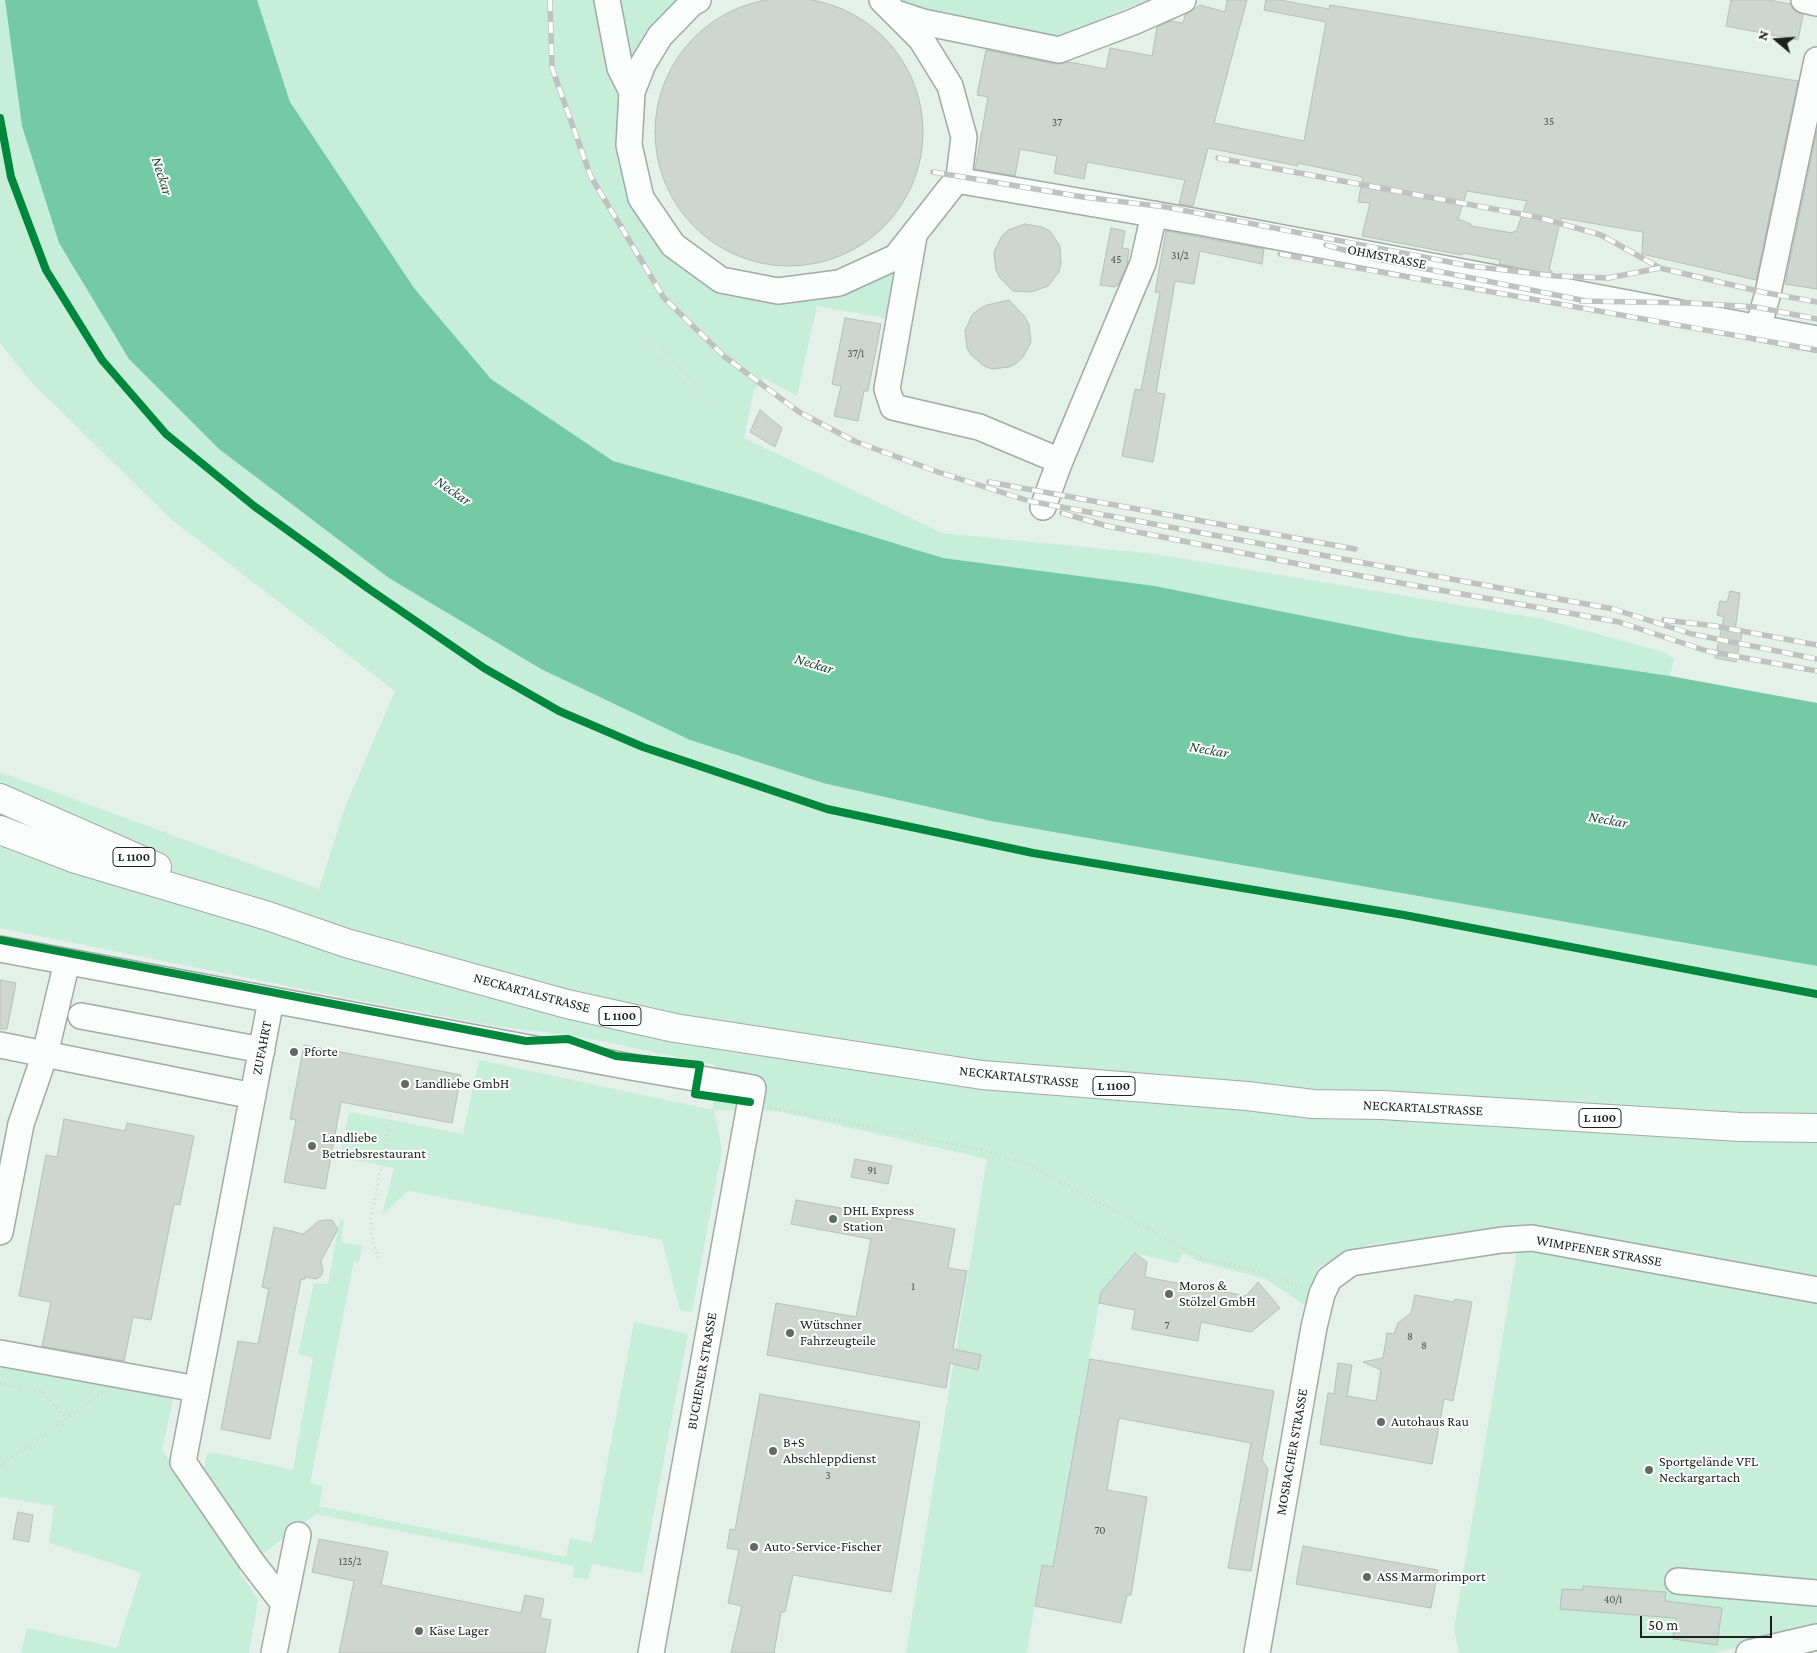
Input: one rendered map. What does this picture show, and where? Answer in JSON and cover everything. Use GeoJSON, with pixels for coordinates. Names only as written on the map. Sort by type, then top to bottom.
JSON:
{"type":"FeatureCollection","features":[{"type":"Feature","properties":{"kind":"main road","name":"NECKARTALSTRASSE"},"geometry":{"type":"LineString","coordinates":[[0,798],[268,916]]}},
{"type":"Feature","properties":{"kind":"main road","name":"NECKARTALSTRASSE"},"geometry":{"type":"LineString","coordinates":[[0,830],[73,858],[268,916],[346,943],[566,1004],[675,1028],[982,1075],[1247,1096],[1322,1104],[1392,1106],[1740,1127],[1817,1128]]}},
{"type":"Feature","properties":{"kind":"street"},"geometry":{"type":"LineString","coordinates":[[607,0],[620,68],[632,92]]}},
{"type":"Feature","properties":{"kind":"street"},"geometry":{"type":"LineString","coordinates":[[698,0],[692,3],[660,36],[643,64],[632,92],[629,145],[641,198],[673,245],[721,280],[778,290],[839,283],[896,257],[959,177],[964,137],[950,86],[921,39],[889,7]]}},
{"type":"Feature","properties":{"kind":"street"},"geometry":{"type":"LineString","coordinates":[[889,7],[922,22],[1059,50],[1133,22],[1183,0]]}},
{"type":"Feature","properties":{"kind":"street"},"geometry":{"type":"LineString","coordinates":[[1804,0],[1817,3]]}},
{"type":"Feature","properties":{"kind":"street"},"geometry":{"type":"LineString","coordinates":[[1758,328],[1768,293],[1816,65]]}},
{"type":"Feature","properties":{"kind":"street","name":"OHMSTRASSE"},"geometry":{"type":"LineString","coordinates":[[956,180],[1154,214],[1817,340]]}},
{"type":"Feature","properties":{"kind":"street"},"geometry":{"type":"LineString","coordinates":[[1043,507],[1060,461],[1143,263],[1154,214]]}},
{"type":"Feature","properties":{"kind":"street"},"geometry":{"type":"LineString","coordinates":[[915,233],[887,388],[893,407],[979,427],[1060,461]]}},
{"type":"Feature","properties":{"kind":"street"},"geometry":{"type":"LineString","coordinates":[[0,844],[41,859],[73,858]]}},
{"type":"Feature","properties":{"kind":"street"},"geometry":{"type":"LineString","coordinates":[[0,949],[621,1066],[752,1095]]}},
{"type":"Feature","properties":{"kind":"street"},"geometry":{"type":"LineString","coordinates":[[0,1232],[21,1124],[44,1054],[67,962]]}},
{"type":"Feature","properties":{"kind":"street","name":"ZUFAHRT"},"geometry":{"type":"LineString","coordinates":[[271,1000],[183,1462],[251,1562],[284,1604]]}},
{"type":"Feature","properties":{"kind":"street"},"geometry":{"type":"LineString","coordinates":[[81,1016],[262,1050]]}},
{"type":"Feature","properties":{"kind":"street"},"geometry":{"type":"LineString","coordinates":[[0,1045],[253,1096]]}},
{"type":"Feature","properties":{"kind":"street","name":"BUCHENER STRASSE"},"geometry":{"type":"LineString","coordinates":[[651,1653],[752,1095]]}},
{"type":"Feature","properties":{"kind":"street","name":"WIMPFENER STRASSE"},"geometry":{"type":"LineString","coordinates":[[1351,1263],[1502,1240],[1532,1238],[1817,1290]]}},
{"type":"Feature","properties":{"kind":"street","name":"MOSBACHER STRASSE"},"geometry":{"type":"LineString","coordinates":[[1257,1653],[1314,1327],[1322,1294],[1329,1279],[1351,1263]]}},
{"type":"Feature","properties":{"kind":"street"},"geometry":{"type":"LineString","coordinates":[[0,1353],[197,1388]]}},
{"type":"Feature","properties":{"kind":"street"},"geometry":{"type":"LineString","coordinates":[[274,1653],[298,1535]]}},
{"type":"Feature","properties":{"kind":"street"},"geometry":{"type":"LineString","coordinates":[[1678,1581],[1817,1593]]}},
{"type":"Feature","properties":{"kind":"street"},"geometry":{"type":"LineString","coordinates":[[1749,1653],[1817,1637]]}},
{"type":"Feature","properties":{"kind":"path"},"geometry":{"type":"LineString","coordinates":[[752,1095],[983,1150],[1026,1164],[1202,1258],[1259,1272],[1322,1294]]}},
{"type":"Feature","properties":{"kind":"path"},"geometry":{"type":"LineString","coordinates":[[378,1258],[371,1234],[371,1219],[391,1114]]}},
{"type":"Feature","properties":{"kind":"path"},"geometry":{"type":"LineString","coordinates":[[0,1466],[126,1376]]}},
{"type":"Feature","properties":{"kind":"path"},"geometry":{"type":"LineString","coordinates":[[0,1384],[42,1391],[66,1418]]}},
{"type":"Feature","properties":{"kind":"shaded area"},"geometry":{"type":"Polygon","coordinates":[[[0,0],[5,0],[22,126],[59,243],[129,359],[219,449],[389,578],[541,669],[690,740],[823,783],[991,821],[1817,966],[1817,1630],[1713,1653],[1459,1653],[1454,1629],[1517,1251],[1519,1227],[1367,1245],[1318,1267],[1305,1305],[1266,1279],[1198,1261],[1183,1253],[1178,1263],[1135,1253],[1101,1292],[1053,1567],[1041,1565],[1027,1653],[906,1653],[987,1159],[778,1111],[714,1110],[722,1150],[692,1312],[680,1310],[662,1240],[408,1191],[382,1215],[394,1168],[340,1157],[349,1112],[463,1134],[479,1060],[713,1110],[715,1065],[582,1037],[495,1026],[362,1001],[0,928],[0,772],[319,889],[346,805],[395,691],[172,520],[30,381],[0,343],[0,0]]]}},
{"type":"Feature","properties":{"kind":"shaded area"},"geometry":{"type":"Polygon","coordinates":[[[257,0],[687,0],[639,55],[640,210],[749,294],[904,257],[891,319],[817,306],[797,396],[764,378],[754,390],[744,438],[942,533],[1155,554],[1542,619],[1664,652],[1674,659],[1670,676],[1409,637],[1155,586],[943,558],[753,500],[613,461],[491,379],[414,288],[290,102],[257,0]],[[640,332],[676,370],[714,408],[640,332]]]}},
{"type":"Feature","properties":{"kind":"shaded area"},"geometry":{"type":"Polygon","coordinates":[[[893,0],[1147,0],[1056,38],[914,13],[893,0]]]}},
{"type":"Feature","properties":{"kind":"shaded area"},"geometry":{"type":"Polygon","coordinates":[[[340,1219],[344,1221],[341,1242],[362,1246],[359,1262],[354,1261],[310,1483],[323,1486],[319,1506],[566,1557],[570,1538],[592,1543],[634,1322],[688,1334],[642,1574],[592,1564],[588,1580],[573,1577],[574,1566],[316,1514],[258,1557],[204,1472],[205,1461],[207,1455],[211,1452],[293,1470],[313,1358],[298,1354],[314,1283],[328,1284],[340,1219]]]}},
{"type":"Feature","properties":{"kind":"shaded area"},"geometry":{"type":"Polygon","coordinates":[[[5,1363],[174,1394],[162,1450],[243,1568],[239,1571],[258,1600],[249,1653],[21,1653],[27,1628],[117,1648],[141,1573],[49,1543],[54,1506],[0,1497],[0,1369],[5,1363]]]}},
{"type":"Feature","properties":{"kind":"water","name":"Neckar"},"geometry":{"type":"Polygon","coordinates":[[[5,0],[257,0],[290,102],[414,288],[491,379],[613,461],[753,500],[943,558],[1155,586],[1409,637],[1670,676],[1817,703],[1817,966],[991,821],[823,783],[690,740],[541,669],[389,578],[219,449],[129,359],[59,243],[22,126],[5,0]]]}},
{"type":"Feature","properties":{"kind":"building"},"geometry":{"type":"Polygon","coordinates":[[[776,-2],[802,-2],[828,3],[840,8],[864,20],[884,37],[901,57],[918,93],[923,119],[923,145],[918,171],[901,207],[884,227],[864,244],[828,261],[802,266],[776,266],[750,261],[714,244],[685,217],[677,207],[660,171],[655,145],[655,119],[660,93],[677,57],[704,28],[714,20],[750,3],[776,-2]]]}},
{"type":"Feature","properties":{"kind":"building"},"geometry":{"type":"Polygon","coordinates":[[[1227,0],[1247,0],[1214,123],[1304,141],[1326,22],[1264,10],[1266,0],[1280,0],[1329,9],[1330,5],[1798,81],[1756,280],[1642,254],[1643,232],[1561,218],[1549,270],[1552,271],[1552,274],[1499,264],[1500,260],[1463,253],[1462,255],[1362,236],[1370,203],[1358,202],[1363,177],[1298,163],[1298,166],[1208,148],[1193,206],[1179,204],[1185,180],[1087,162],[1084,179],[1054,173],[1057,156],[1020,149],[1015,176],[975,169],[988,97],[977,95],[986,50],[1056,64],[1069,62],[1106,69],[1110,48],[1152,56],[1157,27],[1171,21],[1183,23],[1185,15],[1200,5],[1225,12],[1227,0]],[[1467,191],[1458,219],[1471,224],[1471,226],[1513,233],[1514,231],[1516,232],[1527,201],[1467,191]]]}},
{"type":"Feature","properties":{"kind":"building"},"geometry":{"type":"Polygon","coordinates":[[[1731,0],[1769,0],[1790,4],[1795,11],[1803,15],[1798,40],[1726,26],[1731,0]]]}},
{"type":"Feature","properties":{"kind":"building"},"geometry":{"type":"Polygon","coordinates":[[[1817,130],[1817,289],[1785,284],[1817,130]]]}},
{"type":"Feature","properties":{"kind":"building"},"geometry":{"type":"Polygon","coordinates":[[[1025,224],[1042,227],[1050,231],[1060,246],[1061,263],[1059,272],[1048,286],[1031,292],[1013,291],[1000,278],[996,270],[994,252],[1002,236],[1008,230],[1025,224]]]}},
{"type":"Feature","properties":{"kind":"building"},"geometry":{"type":"Polygon","coordinates":[[[1111,228],[1125,231],[1122,248],[1129,249],[1127,265],[1118,285],[1115,287],[1100,285],[1111,228]]]}},
{"type":"Feature","properties":{"kind":"building"},"geometry":{"type":"Polygon","coordinates":[[[1166,231],[1264,249],[1262,264],[1200,251],[1194,284],[1175,281],[1156,393],[1165,394],[1153,462],[1122,456],[1135,389],[1141,390],[1160,293],[1155,292],[1166,231]]]}},
{"type":"Feature","properties":{"kind":"building"},"geometry":{"type":"Polygon","coordinates":[[[1009,300],[1025,317],[1029,325],[1031,342],[1023,357],[1017,363],[1009,367],[992,369],[984,366],[971,355],[967,348],[965,331],[972,315],[979,309],[987,305],[1009,300]]]}},
{"type":"Feature","properties":{"kind":"building"},"geometry":{"type":"Polygon","coordinates":[[[845,318],[881,324],[868,391],[864,391],[858,421],[834,416],[841,386],[832,384],[845,318]]]}},
{"type":"Feature","properties":{"kind":"building"},"geometry":{"type":"Polygon","coordinates":[[[760,410],[782,428],[775,447],[750,432],[760,410]]]}},
{"type":"Feature","properties":{"kind":"building"},"geometry":{"type":"Polygon","coordinates":[[[1730,591],[1740,593],[1735,631],[1742,633],[1736,662],[1715,658],[1724,617],[1717,615],[1720,601],[1727,602],[1730,591]]]}},
{"type":"Feature","properties":{"kind":"building"},"geometry":{"type":"Polygon","coordinates":[[[0,980],[16,983],[7,1029],[0,1029],[0,980]]]}},
{"type":"Feature","properties":{"kind":"building","name":"Landliebe GmbH"},"geometry":{"type":"Polygon","coordinates":[[[304,1045],[461,1075],[452,1123],[341,1102],[325,1189],[284,1182],[296,1120],[290,1119],[304,1045]]]}},
{"type":"Feature","properties":{"kind":"building"},"geometry":{"type":"Polygon","coordinates":[[[64,1119],[125,1131],[127,1123],[194,1136],[180,1205],[174,1204],[151,1320],[133,1317],[124,1361],[42,1346],[51,1302],[19,1296],[46,1155],[57,1157],[64,1119]]]}},
{"type":"Feature","properties":{"kind":"building"},"geometry":{"type":"Polygon","coordinates":[[[855,1159],[892,1166],[888,1184],[851,1177],[855,1159]]]}},
{"type":"Feature","properties":{"kind":"building"},"geometry":{"type":"Polygon","coordinates":[[[796,1200],[955,1229],[948,1268],[967,1271],[953,1349],[981,1355],[978,1370],[950,1363],[946,1388],[767,1355],[776,1303],[856,1317],[871,1239],[791,1224],[796,1200]]]}},
{"type":"Feature","properties":{"kind":"building"},"geometry":{"type":"Polygon","coordinates":[[[332,1220],[338,1229],[321,1261],[323,1271],[321,1276],[316,1279],[305,1277],[304,1280],[301,1279],[270,1439],[221,1429],[238,1341],[258,1344],[269,1289],[262,1287],[274,1227],[303,1234],[319,1221],[332,1220]]]}},
{"type":"Feature","properties":{"kind":"building","name":"Moros & Stölzel GmbH"},"geometry":{"type":"Polygon","coordinates":[[[1135,1253],[1147,1262],[1145,1277],[1246,1296],[1258,1282],[1280,1308],[1251,1332],[1201,1322],[1198,1341],[1132,1329],[1135,1310],[1099,1303],[1101,1292],[1135,1253]]]}},
{"type":"Feature","properties":{"kind":"building"},"geometry":{"type":"Polygon","coordinates":[[[1415,1295],[1454,1302],[1455,1299],[1472,1302],[1453,1401],[1444,1399],[1432,1464],[1320,1444],[1328,1393],[1334,1394],[1338,1363],[1352,1365],[1347,1396],[1376,1401],[1381,1370],[1363,1362],[1383,1358],[1387,1333],[1394,1334],[1398,1323],[1411,1313],[1415,1295]]]}},
{"type":"Feature","properties":{"kind":"building"},"geometry":{"type":"Polygon","coordinates":[[[1090,1359],[1274,1391],[1262,1460],[1268,1469],[1251,1571],[1228,1568],[1251,1443],[1119,1418],[1107,1490],[1147,1497],[1131,1595],[1127,1595],[1121,1623],[1035,1606],[1042,1565],[1053,1567],[1090,1359]]]}},
{"type":"Feature","properties":{"kind":"building"},"geometry":{"type":"Polygon","coordinates":[[[760,1394],[920,1422],[891,1592],[793,1575],[785,1612],[781,1612],[774,1653],[731,1653],[742,1606],[728,1603],[739,1550],[727,1548],[730,1529],[735,1530],[760,1394]]]}},
{"type":"Feature","properties":{"kind":"building"},"geometry":{"type":"Polygon","coordinates":[[[18,1512],[33,1515],[29,1542],[13,1539],[18,1512]]]}},
{"type":"Feature","properties":{"kind":"building","name":"Käse Lager"},"geometry":{"type":"Polygon","coordinates":[[[319,1539],[388,1552],[381,1585],[521,1613],[525,1595],[544,1599],[540,1618],[551,1620],[545,1653],[339,1653],[354,1581],[312,1572],[319,1539]]]}},
{"type":"Feature","properties":{"kind":"building","name":"ASS Marmorimport"},"geometry":{"type":"Polygon","coordinates":[[[1303,1546],[1438,1570],[1431,1608],[1296,1584],[1303,1546]]]}},
{"type":"Feature","properties":{"kind":"building"},"geometry":{"type":"Polygon","coordinates":[[[1583,1586],[1666,1592],[1665,1601],[1722,1608],[1717,1645],[1673,1639],[1676,1618],[1560,1609],[1562,1589],[1583,1590],[1583,1586]]]}},
{"type":"Feature","properties":{"kind":"railway"},"geometry":{"type":"LineString","coordinates":[[550,0],[552,68],[591,177],[664,298],[725,357],[799,412],[854,441],[938,472],[1029,501],[1613,609],[1692,634],[1817,659]]}},
{"type":"Feature","properties":{"kind":"railway"},"geometry":{"type":"LineString","coordinates":[[1218,158],[1537,217],[1601,235],[1660,268]]}},
{"type":"Feature","properties":{"kind":"railway"},"geometry":{"type":"LineString","coordinates":[[933,172],[1083,197],[1166,207],[1470,266],[1556,276],[1608,278],[1660,268],[1762,292],[1817,302]]}},
{"type":"Feature","properties":{"kind":"railway"},"geometry":{"type":"LineString","coordinates":[[1326,245],[1377,259],[1586,301]]}},
{"type":"Feature","properties":{"kind":"railway"},"geometry":{"type":"LineString","coordinates":[[1280,254],[1817,350]]}},
{"type":"Feature","properties":{"kind":"railway"},"geometry":{"type":"LineString","coordinates":[[1581,301],[1690,303],[1756,307],[1817,319]]}},
{"type":"Feature","properties":{"kind":"railway"},"geometry":{"type":"LineString","coordinates":[[989,482],[1355,549]]}},
{"type":"Feature","properties":{"kind":"railway"},"geometry":{"type":"LineString","coordinates":[[1062,513],[1107,526],[1339,572],[1619,622],[1707,651],[1817,671]]}},
{"type":"Feature","properties":{"kind":"railway"},"geometry":{"type":"LineString","coordinates":[[1664,620],[1715,626],[1817,645]]}},
{"type":"Feature","properties":{"kind":"cycle path"},"geometry":{"type":"LineString","coordinates":[[0,118],[11,177],[46,270],[102,360],[166,434],[254,506],[369,589],[484,668],[559,711],[643,747],[827,809],[1033,853],[1404,915],[1817,994]]}},
{"type":"Feature","properties":{"kind":"cycle path"},"geometry":{"type":"LineString","coordinates":[[0,940],[526,1041],[568,1039],[616,1056],[700,1065],[695,1094],[750,1102]]}},
{"type":"Feature","properties":{"kind":"place","name":"Pforte"},"geometry":{"type":"Point","coordinates":[294,1052]}},
{"type":"Feature","properties":{"kind":"place","name":"Landliebe GmbH"},"geometry":{"type":"Point","coordinates":[405,1084]}},
{"type":"Feature","properties":{"kind":"place","name":"Landliebe Betriebsrestaurant"},"geometry":{"type":"Point","coordinates":[312,1146]}},
{"type":"Feature","properties":{"kind":"place","name":"DHL Express Station"},"geometry":{"type":"Point","coordinates":[833,1219]}},
{"type":"Feature","properties":{"kind":"place","name":"Moros & Stölzel GmbH"},"geometry":{"type":"Point","coordinates":[1169,1294]}},
{"type":"Feature","properties":{"kind":"place","name":"Wütschner Fahrzeugteile"},"geometry":{"type":"Point","coordinates":[790,1333]}},
{"type":"Feature","properties":{"kind":"place","name":"Autohaus Rau"},"geometry":{"type":"Point","coordinates":[1381,1422]}},
{"type":"Feature","properties":{"kind":"place","name":"B+S Abschleppdienst"},"geometry":{"type":"Point","coordinates":[773,1451]}},
{"type":"Feature","properties":{"kind":"place","name":"Sportgelände VFL Neckargartach"},"geometry":{"type":"Point","coordinates":[1649,1470]}},
{"type":"Feature","properties":{"kind":"place","name":"Auto-Service-Fischer"},"geometry":{"type":"Point","coordinates":[754,1547]}},
{"type":"Feature","properties":{"kind":"place","name":"ASS Marmorimport"},"geometry":{"type":"Point","coordinates":[1367,1577]}},
{"type":"Feature","properties":{"kind":"place","name":"Käse Lager"},"geometry":{"type":"Point","coordinates":[419,1631]}}]}
